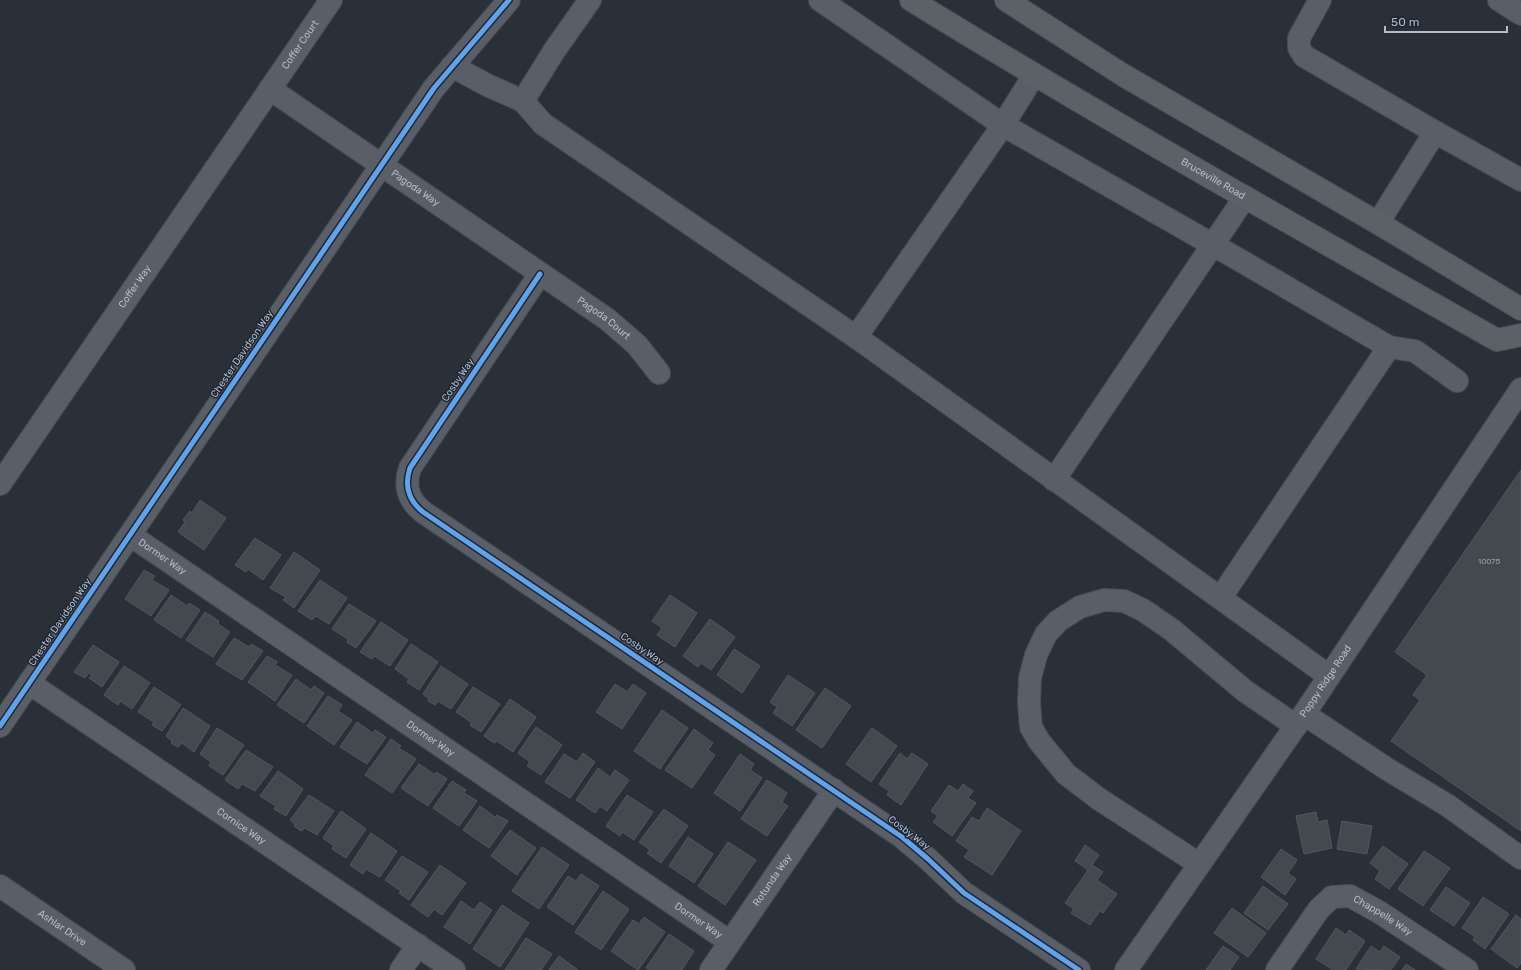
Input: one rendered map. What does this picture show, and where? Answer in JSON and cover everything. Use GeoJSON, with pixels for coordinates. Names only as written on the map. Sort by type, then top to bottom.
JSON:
{"type":"FeatureCollection","features":[{"type":"Feature","properties":{"kind":"main road","name":"Bruceville Road"},"geometry":{"type":"LineString","coordinates":[[911,0],[1034,75],[1497,340],[1521,335]]}},
{"type":"Feature","properties":{"kind":"main road"},"geometry":{"type":"LineString","coordinates":[[1006,0],[1123,74],[1378,223],[1521,309]]}},
{"type":"Feature","properties":{"kind":"street","name":"Coffer Court"},"geometry":{"type":"LineString","coordinates":[[270,89],[331,0]]}},
{"type":"Feature","properties":{"kind":"street","name":"Chester Davidson Way"},"geometry":{"type":"LineString","coordinates":[[0,726],[434,88],[509,0]]}},
{"type":"Feature","properties":{"kind":"street"},"geometry":{"type":"LineString","coordinates":[[523,101],[554,51],[590,0]]}},
{"type":"Feature","properties":{"kind":"street"},"geometry":{"type":"LineString","coordinates":[[820,0],[1003,125],[1389,347],[1415,351],[1457,381]]}},
{"type":"Feature","properties":{"kind":"street"},"geometry":{"type":"LineString","coordinates":[[1320,0],[1299,38],[1300,48],[1304,56],[1521,180]]}},
{"type":"Feature","properties":{"kind":"street"},"geometry":{"type":"LineString","coordinates":[[1499,0],[1521,14]]}},
{"type":"Feature","properties":{"kind":"street"},"geometry":{"type":"LineString","coordinates":[[452,66],[487,85],[523,101],[543,124],[856,337],[1330,676]]}},
{"type":"Feature","properties":{"kind":"street"},"geometry":{"type":"LineString","coordinates":[[856,337],[1003,125],[1034,75]]}},
{"type":"Feature","properties":{"kind":"street","name":"Pagoda Way"},"geometry":{"type":"LineString","coordinates":[[270,89],[540,274]]}},
{"type":"Feature","properties":{"kind":"street","name":"Coffer Way"},"geometry":{"type":"LineString","coordinates":[[0,484],[270,89]]}},
{"type":"Feature","properties":{"kind":"street"},"geometry":{"type":"LineString","coordinates":[[1378,223],[1435,132]]}},
{"type":"Feature","properties":{"kind":"street"},"geometry":{"type":"LineString","coordinates":[[1054,480],[1245,197]]}},
{"type":"Feature","properties":{"kind":"street","name":"Pagoda Court"},"geometry":{"type":"LineString","coordinates":[[540,274],[623,331],[637,345],[660,373]]}},
{"type":"Feature","properties":{"kind":"street","name":"Cosby Way"},"geometry":{"type":"LineString","coordinates":[[540,274],[410,468],[407,476],[407,484],[411,499],[416,506],[834,790],[913,846],[952,883],[977,903],[1079,970]]}},
{"type":"Feature","properties":{"kind":"street"},"geometry":{"type":"LineString","coordinates":[[1221,597],[1389,347]]}},
{"type":"Feature","properties":{"kind":"street","name":"Poppy Ridge Road"},"geometry":{"type":"LineString","coordinates":[[1126,970],[1330,676],[1521,389]]}},
{"type":"Feature","properties":{"kind":"street","name":"Dormer Way"},"geometry":{"type":"LineString","coordinates":[[130,535],[730,942]]}},
{"type":"Feature","properties":{"kind":"street"},"geometry":{"type":"LineString","coordinates":[[1199,864],[1088,791],[1066,774],[1039,741],[1031,727],[1029,703],[1030,684],[1036,655],[1046,634],[1058,621],[1080,607],[1104,600],[1124,601],[1143,610],[1172,630],[1245,691],[1387,769],[1447,805],[1521,858]]}},
{"type":"Feature","properties":{"kind":"street","name":"Cornice Way"},"geometry":{"type":"LineString","coordinates":[[29,683],[454,970]]}},
{"type":"Feature","properties":{"kind":"street","name":"Rotunda Way"},"geometry":{"type":"LineString","coordinates":[[711,970],[834,790]]}},
{"type":"Feature","properties":{"kind":"street","name":"Ashlar Drive"},"geometry":{"type":"LineString","coordinates":[[0,886],[124,970]]}},
{"type":"Feature","properties":{"kind":"street","name":"Chappelle Way"},"geometry":{"type":"LineString","coordinates":[[1277,970],[1319,909],[1332,897],[1350,896],[1379,912],[1467,970]]}},
{"type":"Feature","properties":{"kind":"street"},"geometry":{"type":"LineString","coordinates":[[401,970],[418,945]]}},
{"type":"Feature","properties":{"kind":"building"},"geometry":{"type":"Polygon","coordinates":[[[1521,470],[1521,831],[1391,741],[1420,700],[1413,695],[1427,675],[1395,652],[1521,470]]]}},
{"type":"Feature","properties":{"kind":"building"},"geometry":{"type":"Polygon","coordinates":[[[200,500],[226,518],[204,550],[178,532],[185,522],[183,520],[190,511],[192,513],[200,500]]]}},
{"type":"Feature","properties":{"kind":"building"},"geometry":{"type":"Polygon","coordinates":[[[255,538],[281,555],[263,580],[248,569],[246,572],[235,565],[255,538]]]}},
{"type":"Feature","properties":{"kind":"building"},"geometry":{"type":"Polygon","coordinates":[[[294,552],[320,570],[294,608],[283,600],[286,597],[270,588],[294,552]]]}},
{"type":"Feature","properties":{"kind":"building"},"geometry":{"type":"Polygon","coordinates":[[[144,570],[155,576],[152,580],[169,590],[151,616],[125,599],[144,570]]]}},
{"type":"Feature","properties":{"kind":"building"},"geometry":{"type":"Polygon","coordinates":[[[320,580],[347,598],[329,624],[316,616],[312,620],[298,611],[320,580]]]}},
{"type":"Feature","properties":{"kind":"building"},"geometry":{"type":"Polygon","coordinates":[[[171,595],[187,606],[189,603],[200,610],[181,638],[154,620],[171,595]]]}},
{"type":"Feature","properties":{"kind":"building"},"geometry":{"type":"Polygon","coordinates":[[[670,595],[697,613],[675,647],[657,635],[662,628],[652,621],[670,595]]]}},
{"type":"Feature","properties":{"kind":"building"},"geometry":{"type":"Polygon","coordinates":[[[349,604],[376,621],[356,648],[347,642],[348,639],[332,629],[349,604]]]}},
{"type":"Feature","properties":{"kind":"building"},"geometry":{"type":"Polygon","coordinates":[[[205,612],[219,621],[218,624],[230,632],[213,657],[186,640],[205,612]]]}},
{"type":"Feature","properties":{"kind":"building"},"geometry":{"type":"Polygon","coordinates":[[[710,619],[735,637],[711,670],[701,663],[698,667],[683,656],[710,619]]]}},
{"type":"Feature","properties":{"kind":"building"},"geometry":{"type":"Polygon","coordinates":[[[381,622],[408,640],[390,666],[374,656],[372,659],[360,652],[381,622]]]}},
{"type":"Feature","properties":{"kind":"building"},"geometry":{"type":"Polygon","coordinates":[[[234,638],[249,647],[251,644],[263,651],[242,680],[216,664],[234,638]]]}},
{"type":"Feature","properties":{"kind":"building"},"geometry":{"type":"Polygon","coordinates":[[[411,644],[438,662],[419,690],[407,682],[409,679],[395,669],[411,644]]]}},
{"type":"Feature","properties":{"kind":"building"},"geometry":{"type":"Polygon","coordinates":[[[93,645],[119,662],[102,687],[89,678],[92,675],[89,673],[85,678],[74,672],[93,645]]]}},
{"type":"Feature","properties":{"kind":"building"},"geometry":{"type":"Polygon","coordinates":[[[734,649],[760,666],[742,693],[717,675],[734,649]]]}},
{"type":"Feature","properties":{"kind":"building"},"geometry":{"type":"Polygon","coordinates":[[[267,656],[277,662],[275,665],[292,675],[275,701],[248,682],[267,656]]]}},
{"type":"Feature","properties":{"kind":"building"},"geometry":{"type":"Polygon","coordinates":[[[124,666],[150,683],[132,709],[120,701],[118,705],[104,695],[124,666]]]}},
{"type":"Feature","properties":{"kind":"building"},"geometry":{"type":"Polygon","coordinates":[[[441,666],[468,684],[451,709],[438,701],[435,705],[428,701],[429,699],[423,694],[441,666]]]}},
{"type":"Feature","properties":{"kind":"building"},"geometry":{"type":"Polygon","coordinates":[[[788,675],[815,693],[792,726],[773,713],[777,707],[770,702],[788,675]]]}},
{"type":"Feature","properties":{"kind":"building"},"geometry":{"type":"Polygon","coordinates":[[[296,679],[311,690],[314,686],[324,693],[304,723],[277,705],[296,679]]]}},
{"type":"Feature","properties":{"kind":"building"},"geometry":{"type":"Polygon","coordinates":[[[615,684],[627,692],[633,684],[646,693],[622,729],[596,712],[615,684]]]}},
{"type":"Feature","properties":{"kind":"building"},"geometry":{"type":"Polygon","coordinates":[[[154,687],[181,705],[162,731],[152,725],[154,722],[138,712],[154,687]]]}},
{"type":"Feature","properties":{"kind":"building"},"geometry":{"type":"Polygon","coordinates":[[[473,687],[500,704],[481,732],[470,725],[472,723],[456,712],[473,687]]]}},
{"type":"Feature","properties":{"kind":"building"},"geometry":{"type":"Polygon","coordinates":[[[825,688],[851,706],[822,748],[796,730],[825,688]]]}},
{"type":"Feature","properties":{"kind":"building"},"geometry":{"type":"Polygon","coordinates":[[[328,696],[342,705],[338,711],[352,720],[334,745],[307,726],[328,696]]]}},
{"type":"Feature","properties":{"kind":"building"},"geometry":{"type":"Polygon","coordinates":[[[510,699],[536,717],[513,752],[497,741],[494,743],[484,736],[510,699]]]}},
{"type":"Feature","properties":{"kind":"building"},"geometry":{"type":"Polygon","coordinates":[[[183,708],[210,726],[194,752],[182,743],[178,747],[171,743],[172,741],[166,736],[183,708]]]}},
{"type":"Feature","properties":{"kind":"building"},"geometry":{"type":"Polygon","coordinates":[[[662,710],[688,728],[660,769],[634,751],[662,710]]]}},
{"type":"Feature","properties":{"kind":"building"},"geometry":{"type":"Polygon","coordinates":[[[357,722],[373,733],[375,730],[386,737],[367,764],[340,747],[357,722]]]}},
{"type":"Feature","properties":{"kind":"building"},"geometry":{"type":"Polygon","coordinates":[[[536,727],[562,745],[541,775],[527,766],[530,762],[518,753],[536,727]]]}},
{"type":"Feature","properties":{"kind":"building"},"geometry":{"type":"Polygon","coordinates":[[[217,728],[244,745],[223,775],[209,766],[211,762],[200,754],[217,728]]]}},
{"type":"Feature","properties":{"kind":"building"},"geometry":{"type":"Polygon","coordinates":[[[872,728],[897,746],[871,782],[846,764],[872,728]]]}},
{"type":"Feature","properties":{"kind":"building"},"geometry":{"type":"Polygon","coordinates":[[[694,729],[713,743],[708,750],[715,755],[692,788],[665,770],[694,729]]]}},
{"type":"Feature","properties":{"kind":"building"},"geometry":{"type":"Polygon","coordinates":[[[391,739],[401,746],[399,748],[416,759],[392,793],[365,775],[391,739]]]}},
{"type":"Feature","properties":{"kind":"building"},"geometry":{"type":"Polygon","coordinates":[[[246,750],[273,767],[255,791],[242,784],[238,789],[225,780],[246,750]]]}},
{"type":"Feature","properties":{"kind":"building"},"geometry":{"type":"Polygon","coordinates":[[[583,753],[595,762],[570,798],[545,782],[564,754],[577,762],[583,753]]]}},
{"type":"Feature","properties":{"kind":"building"},"geometry":{"type":"Polygon","coordinates":[[[900,753],[907,759],[912,753],[928,764],[901,805],[887,795],[889,791],[879,784],[900,753]]]}},
{"type":"Feature","properties":{"kind":"building"},"geometry":{"type":"Polygon","coordinates":[[[740,754],[754,764],[750,770],[762,778],[740,811],[714,793],[740,754]]]}},
{"type":"Feature","properties":{"kind":"building"},"geometry":{"type":"Polygon","coordinates":[[[419,764],[434,774],[436,772],[447,779],[428,806],[401,788],[419,764]]]}},
{"type":"Feature","properties":{"kind":"building"},"geometry":{"type":"Polygon","coordinates":[[[598,768],[610,777],[615,770],[629,780],[607,811],[600,806],[595,813],[576,800],[598,768]]]}},
{"type":"Feature","properties":{"kind":"building"},"geometry":{"type":"Polygon","coordinates":[[[278,771],[303,789],[286,816],[274,809],[276,806],[260,796],[278,771]]]}},
{"type":"Feature","properties":{"kind":"building"},"geometry":{"type":"Polygon","coordinates":[[[767,780],[787,793],[782,802],[788,806],[767,836],[741,819],[767,780]]]}},
{"type":"Feature","properties":{"kind":"building"},"geometry":{"type":"Polygon","coordinates":[[[452,781],[466,790],[464,793],[477,801],[459,826],[433,808],[452,781]]]}},
{"type":"Feature","properties":{"kind":"building"},"geometry":{"type":"Polygon","coordinates":[[[963,784],[973,791],[968,798],[976,803],[952,836],[933,822],[938,816],[931,811],[949,785],[958,791],[963,784]]]}},
{"type":"Feature","properties":{"kind":"building"},"geometry":{"type":"Polygon","coordinates":[[[309,795],[334,811],[317,835],[305,828],[301,831],[294,826],[295,824],[290,820],[309,795]]]}},
{"type":"Feature","properties":{"kind":"building"},"geometry":{"type":"Polygon","coordinates":[[[627,795],[653,812],[634,840],[622,832],[620,836],[606,826],[627,795]]]}},
{"type":"Feature","properties":{"kind":"building"},"geometry":{"type":"Polygon","coordinates":[[[480,806],[495,817],[497,815],[508,821],[489,848],[463,830],[480,806]]]}},
{"type":"Feature","properties":{"kind":"building"},"geometry":{"type":"Polygon","coordinates":[[[987,808],[1021,831],[992,875],[964,857],[969,850],[956,841],[972,817],[979,821],[987,808]]]}},
{"type":"Feature","properties":{"kind":"building"},"geometry":{"type":"Polygon","coordinates":[[[664,809],[688,826],[661,863],[647,853],[650,850],[639,842],[664,809]]]}},
{"type":"Feature","properties":{"kind":"building"},"geometry":{"type":"Polygon","coordinates":[[[341,811],[366,829],[346,858],[332,849],[334,846],[323,838],[341,811]]]}},
{"type":"Feature","properties":{"kind":"building"},"geometry":{"type":"Polygon","coordinates":[[[1316,812],[1318,822],[1327,820],[1332,848],[1304,854],[1296,816],[1316,812]]]}},
{"type":"Feature","properties":{"kind":"building"},"geometry":{"type":"Polygon","coordinates":[[[1342,821],[1372,826],[1367,854],[1337,849],[1342,821]]]}},
{"type":"Feature","properties":{"kind":"building"},"geometry":{"type":"Polygon","coordinates":[[[510,830],[536,848],[517,875],[491,856],[510,830]]]}},
{"type":"Feature","properties":{"kind":"building"},"geometry":{"type":"Polygon","coordinates":[[[371,833],[397,851],[380,877],[366,869],[363,874],[350,865],[371,833]]]}},
{"type":"Feature","properties":{"kind":"building"},"geometry":{"type":"Polygon","coordinates":[[[688,837],[713,854],[694,883],[669,866],[688,837]]]}},
{"type":"Feature","properties":{"kind":"building"},"geometry":{"type":"Polygon","coordinates":[[[728,842],[756,860],[725,905],[698,886],[728,842]]]}},
{"type":"Feature","properties":{"kind":"building"},"geometry":{"type":"Polygon","coordinates":[[[1085,845],[1099,855],[1092,865],[1103,872],[1097,880],[1117,894],[1103,913],[1100,911],[1090,925],[1071,913],[1074,909],[1065,903],[1088,870],[1075,861],[1085,845]]]}},
{"type":"Feature","properties":{"kind":"building"},"geometry":{"type":"Polygon","coordinates":[[[1383,846],[1408,864],[1389,889],[1375,879],[1380,871],[1370,863],[1383,846]]]}},
{"type":"Feature","properties":{"kind":"building"},"geometry":{"type":"Polygon","coordinates":[[[542,847],[569,865],[539,909],[512,891],[542,847]]]}},
{"type":"Feature","properties":{"kind":"building"},"geometry":{"type":"Polygon","coordinates":[[[1281,849],[1297,860],[1288,873],[1296,879],[1285,895],[1261,877],[1281,849]]]}},
{"type":"Feature","properties":{"kind":"building"},"geometry":{"type":"Polygon","coordinates":[[[1424,851],[1450,868],[1423,906],[1398,889],[1424,851]]]}},
{"type":"Feature","properties":{"kind":"building"},"geometry":{"type":"Polygon","coordinates":[[[402,856],[428,872],[409,900],[399,893],[401,891],[385,880],[402,856]]]}},
{"type":"Feature","properties":{"kind":"building"},"geometry":{"type":"Polygon","coordinates":[[[440,865],[466,883],[442,915],[434,909],[428,917],[411,905],[440,865]]]}},
{"type":"Feature","properties":{"kind":"building"},"geometry":{"type":"Polygon","coordinates":[[[581,874],[599,886],[573,925],[547,907],[568,876],[576,881],[581,874]]]}},
{"type":"Feature","properties":{"kind":"building"},"geometry":{"type":"Polygon","coordinates":[[[1263,886],[1288,904],[1268,930],[1244,913],[1263,886]]]}},
{"type":"Feature","properties":{"kind":"building"},"geometry":{"type":"Polygon","coordinates":[[[1446,887],[1470,903],[1454,926],[1430,910],[1446,887]]]}},
{"type":"Feature","properties":{"kind":"building"},"geometry":{"type":"Polygon","coordinates":[[[603,891],[629,909],[601,950],[575,932],[603,891]]]}},
{"type":"Feature","properties":{"kind":"building"},"geometry":{"type":"Polygon","coordinates":[[[1483,897],[1509,914],[1485,949],[1473,940],[1475,937],[1462,928],[1483,897]]]}},
{"type":"Feature","properties":{"kind":"building"},"geometry":{"type":"Polygon","coordinates":[[[461,901],[474,910],[480,902],[492,910],[470,944],[444,927],[461,901]]]}},
{"type":"Feature","properties":{"kind":"building"},"geometry":{"type":"Polygon","coordinates":[[[502,905],[529,923],[500,967],[473,949],[502,905]]]}},
{"type":"Feature","properties":{"kind":"building"},"geometry":{"type":"Polygon","coordinates":[[[1232,908],[1266,933],[1248,957],[1214,933],[1232,908]]]}},
{"type":"Feature","properties":{"kind":"building"},"geometry":{"type":"Polygon","coordinates":[[[1516,915],[1521,919],[1521,963],[1517,968],[1491,949],[1516,915]]]}},
{"type":"Feature","properties":{"kind":"building"},"geometry":{"type":"Polygon","coordinates":[[[644,917],[665,932],[638,970],[611,951],[633,920],[639,924],[644,917]]]}},
{"type":"Feature","properties":{"kind":"building"},"geometry":{"type":"Polygon","coordinates":[[[1336,928],[1346,935],[1349,930],[1365,941],[1346,970],[1333,970],[1316,959],[1336,928]]]}},
{"type":"Feature","properties":{"kind":"building"},"geometry":{"type":"Polygon","coordinates":[[[669,934],[694,951],[682,970],[650,970],[646,968],[669,934]]]}},
{"type":"Feature","properties":{"kind":"building"},"geometry":{"type":"Polygon","coordinates":[[[526,938],[552,954],[541,970],[505,970],[526,938]]]}},
{"type":"Feature","properties":{"kind":"building"},"geometry":{"type":"Polygon","coordinates":[[[1223,946],[1239,957],[1230,970],[1206,970],[1223,946]]]}},
{"type":"Feature","properties":{"kind":"building"},"geometry":{"type":"Polygon","coordinates":[[[1371,946],[1380,952],[1384,946],[1400,957],[1391,970],[1356,969],[1371,946]]]}},
{"type":"Feature","properties":{"kind":"building"},"geometry":{"type":"Polygon","coordinates":[[[559,956],[578,970],[549,970],[559,956]]]}},
{"type":"Feature","properties":{"kind":"building"},"geometry":{"type":"Polygon","coordinates":[[[1406,964],[1415,970],[1402,970],[1406,964]]]}},
{"type":"Feature","properties":{"kind":"cycle path"},"geometry":{"type":"LineString","coordinates":[[0,726],[434,88],[509,0]]}},
{"type":"Feature","properties":{"kind":"cycle path"},"geometry":{"type":"LineString","coordinates":[[540,274],[410,468],[407,481],[409,492],[414,503],[423,512],[902,837],[964,893],[1079,970]]}}]}
